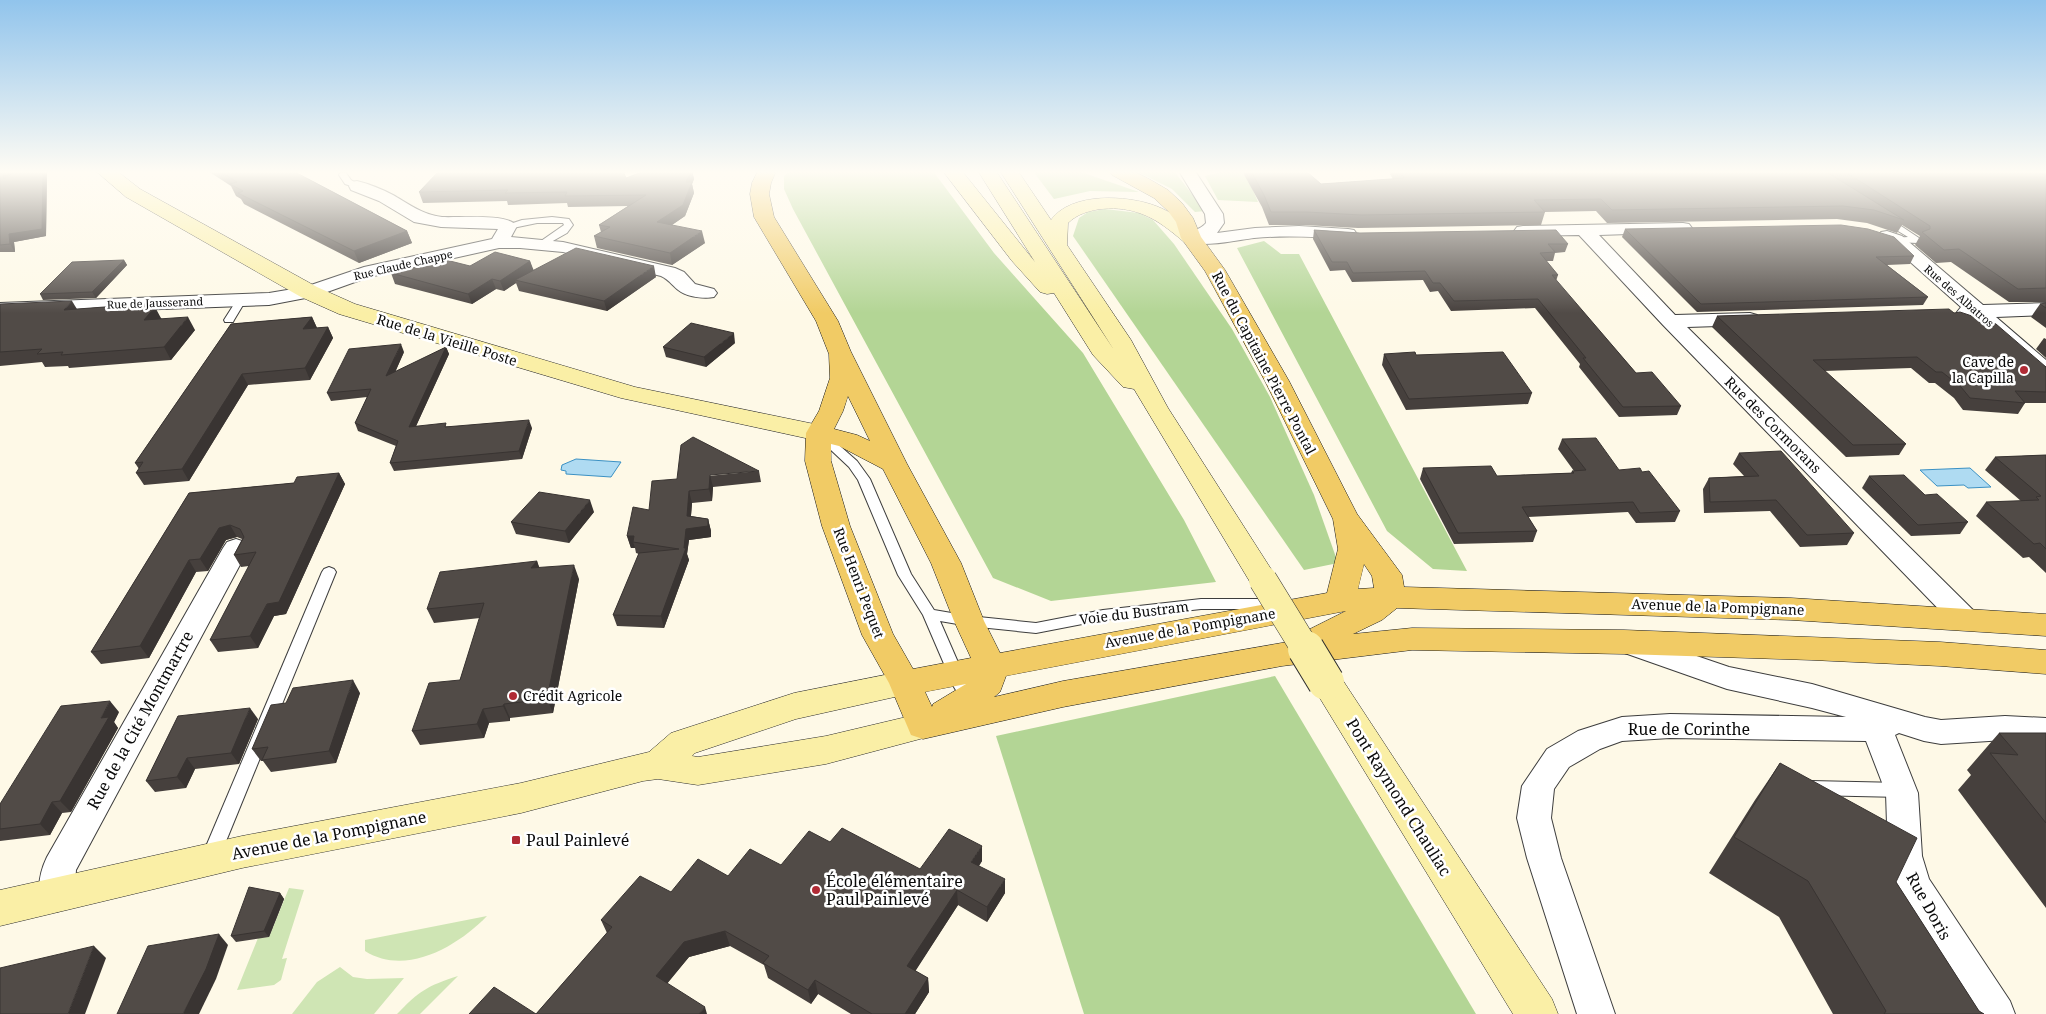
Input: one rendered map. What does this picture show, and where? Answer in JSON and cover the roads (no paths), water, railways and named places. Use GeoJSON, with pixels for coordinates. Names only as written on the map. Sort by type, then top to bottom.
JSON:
{"type":"FeatureCollection","features":[{"type":"Feature","properties":{"kind":"main road","name":"Rue de la Vieille Poste"},"geometry":{"type":"LineString","coordinates":[[177,218],[309,292],[347,310],[630,393],[820,433]]}},
{"type":"Feature","properties":{"kind":"main road","name":"Rue Henri Pequet"},"geometry":{"type":"LineString","coordinates":[[765,218],[827,321],[839,352],[894,464],[946,563],[969,621],[992,668]]}},
{"type":"Feature","properties":{"kind":"main road"},"geometry":{"type":"LineString","coordinates":[[988,218],[1019,258],[1052,294],[1074,306]]}},
{"type":"Feature","properties":{"kind":"main road"},"geometry":{"type":"LineString","coordinates":[[1017,218],[1102,350],[1156,408]]}},
{"type":"Feature","properties":{"kind":"main road"},"geometry":{"type":"LineString","coordinates":[[1041,218],[1120,340],[1156,408]]}},
{"type":"Feature","properties":{"kind":"main road"},"geometry":{"type":"LineString","coordinates":[[1058,244],[1057,230],[1063,218]]}},
{"type":"Feature","properties":{"kind":"main road"},"geometry":{"type":"LineString","coordinates":[[1164,218],[1191,238]]}},
{"type":"Feature","properties":{"kind":"main road","name":"Rue du Capitaine Pierre Pontal"},"geometry":{"type":"LineString","coordinates":[[1183,218],[1191,238],[1215,270],[1278,380],[1345,517],[1387,575],[1390,597]]}},
{"type":"Feature","properties":{"kind":"main road","name":"Rue Henri Pequet"},"geometry":{"type":"LineString","coordinates":[[839,352],[842,378],[831,411],[820,433],[818,461],[836,526],[878,635],[905,683],[923,726]]}},
{"type":"Feature","properties":{"kind":"main road","name":"Pont Raymond Chauliac"},"geometry":{"type":"LineString","coordinates":[[1156,408],[1326,682],[1537,1014]]}},
{"type":"Feature","properties":{"kind":"main road"},"geometry":{"type":"LineString","coordinates":[[820,433],[848,440],[894,464]]}},
{"type":"Feature","properties":{"kind":"main road","name":"Rue du Capitaine Pierre Pontal"},"geometry":{"type":"LineString","coordinates":[[1339,601],[1352,548],[1345,517]]}},
{"type":"Feature","properties":{"kind":"main road","name":"Avenue de la Pompignane"},"geometry":{"type":"LineString","coordinates":[[1282,654],[1349,624],[1371,612],[1390,597]]}},
{"type":"Feature","properties":{"kind":"main road","name":"Avenue de la Pompignane"},"geometry":{"type":"LineString","coordinates":[[658,765],[683,744],[794,706],[905,683],[988,684],[992,668],[1054,654],[1339,601],[1390,597],[1791,609],[2046,625]]}},
{"type":"Feature","properties":{"kind":"main road","name":"Avenue de la Pompignane"},"geometry":{"type":"LineString","coordinates":[[0,908],[210,859],[521,798],[658,765],[698,771],[819,752],[1063,694],[1282,654],[1412,640],[1624,642],[1940,654],[2046,662]]}},
{"type":"Feature","properties":{"kind":"main road","name":"Avenue de la Pompignane"},"geometry":{"type":"LineString","coordinates":[[923,726],[965,685]]}},
{"type":"Feature","properties":{"kind":"street"},"geometry":{"type":"LineString","coordinates":[[422,218],[440,222],[502,224],[508,226],[499,243]]}},
{"type":"Feature","properties":{"kind":"street"},"geometry":{"type":"LineString","coordinates":[[1191,238],[1209,231],[1215,223],[1214,218]]}},
{"type":"Feature","properties":{"kind":"street","name":"Rue des Albatros"},"geometry":{"type":"LineString","coordinates":[[1873,222],[2046,371]]}},
{"type":"Feature","properties":{"kind":"street"},"geometry":{"type":"LineString","coordinates":[[1504,231],[1700,228]]}},
{"type":"Feature","properties":{"kind":"street","name":"Rue des Cormorans"},"geometry":{"type":"LineString","coordinates":[[1583,229],[1670,321],[1965,619]]}},
{"type":"Feature","properties":{"kind":"street"},"geometry":{"type":"LineString","coordinates":[[1191,238],[1223,238],[1254,233],[1299,231],[1367,235]]}},
{"type":"Feature","properties":{"kind":"street","name":"Rue Claude Chappe"},"geometry":{"type":"LineString","coordinates":[[309,292],[364,273],[499,243],[519,242],[544,244],[668,272],[677,276],[688,288],[707,293]]}},
{"type":"Feature","properties":{"kind":"street","name":"Rue de Jausserand"},"geometry":{"type":"LineString","coordinates":[[0,309],[269,299],[309,292]]}},
{"type":"Feature","properties":{"kind":"street"},"geometry":{"type":"LineString","coordinates":[[1947,313],[2046,310]]}},
{"type":"Feature","properties":{"kind":"street"},"geometry":{"type":"LineString","coordinates":[[1670,321],[1769,318]]}},
{"type":"Feature","properties":{"kind":"street","name":"Rue de la Cité Montmartre"},"geometry":{"type":"LineString","coordinates":[[56,896],[58,868],[236,548]]}},
{"type":"Feature","properties":{"kind":"street","name":"Avenue de la Pompignane"},"geometry":{"type":"LineString","coordinates":[[1624,642],[1727,678],[1812,696],[1888,725]]}},
{"type":"Feature","properties":{"kind":"street","name":"Rue de Corinthe"},"geometry":{"type":"LineString","coordinates":[[1596,1014],[1544,858],[1534,818],[1538,786],[1558,758],[1589,740],[1622,729],[1670,726],[1824,730],[1888,725],[1941,732],[2005,728],[2046,730]]}},
{"type":"Feature","properties":{"kind":"street","name":"Rue Doris"},"geometry":{"type":"LineString","coordinates":[[1888,725],[1880,741],[1887,752],[1901,790],[1905,810],[1906,863],[1911,880],[1996,1014]]}},
{"type":"Feature","properties":{"kind":"lane"},"geometry":{"type":"LineString","coordinates":[[508,226],[527,222],[566,221],[569,225],[564,231],[544,244]]}},
{"type":"Feature","properties":{"kind":"lane"},"geometry":{"type":"LineString","coordinates":[[229,320],[242,300]]}},
{"type":"Feature","properties":{"kind":"lane"},"geometry":{"type":"LineString","coordinates":[[820,433],[853,464],[864,479],[905,575],[930,614],[965,685],[981,700],[1017,705]]}},
{"type":"Feature","properties":{"kind":"lane"},"geometry":{"type":"LineString","coordinates":[[210,859],[329,572]]}},
{"type":"Feature","properties":{"kind":"lane","name":"Voie du Bustram"},"geometry":{"type":"LineString","coordinates":[[930,614],[969,621],[1036,628],[1103,615],[1201,604],[1260,605],[1339,601]]}},
{"type":"Feature","properties":{"kind":"lane"},"geometry":{"type":"LineString","coordinates":[[1796,788],[1901,790]]}},
{"type":"Feature","properties":{"kind":"water"},"geometry":{"type":"Polygon","coordinates":[[[576,459],[621,462],[611,477],[566,474],[566,471],[561,470],[562,465],[576,459]]]}},
{"type":"Feature","properties":{"kind":"water"},"geometry":{"type":"Polygon","coordinates":[[[1970,468],[1991,487],[1937,486],[1920,470],[1970,468]]]}},
{"type":"Feature","properties":{"kind":"place","name":"Cave de la Capilla"},"geometry":{"type":"Point","coordinates":[2024,370]}},
{"type":"Feature","properties":{"kind":"place","name":"Crédit Agricole"},"geometry":{"type":"Point","coordinates":[513,696]}},
{"type":"Feature","properties":{"kind":"place","name":"Paul Painlevé"},"geometry":{"type":"Point","coordinates":[516,840]}},
{"type":"Feature","properties":{"kind":"place","name":"École élémentaire Paul Painlevé"},"geometry":{"type":"Point","coordinates":[816,890]}}]}
